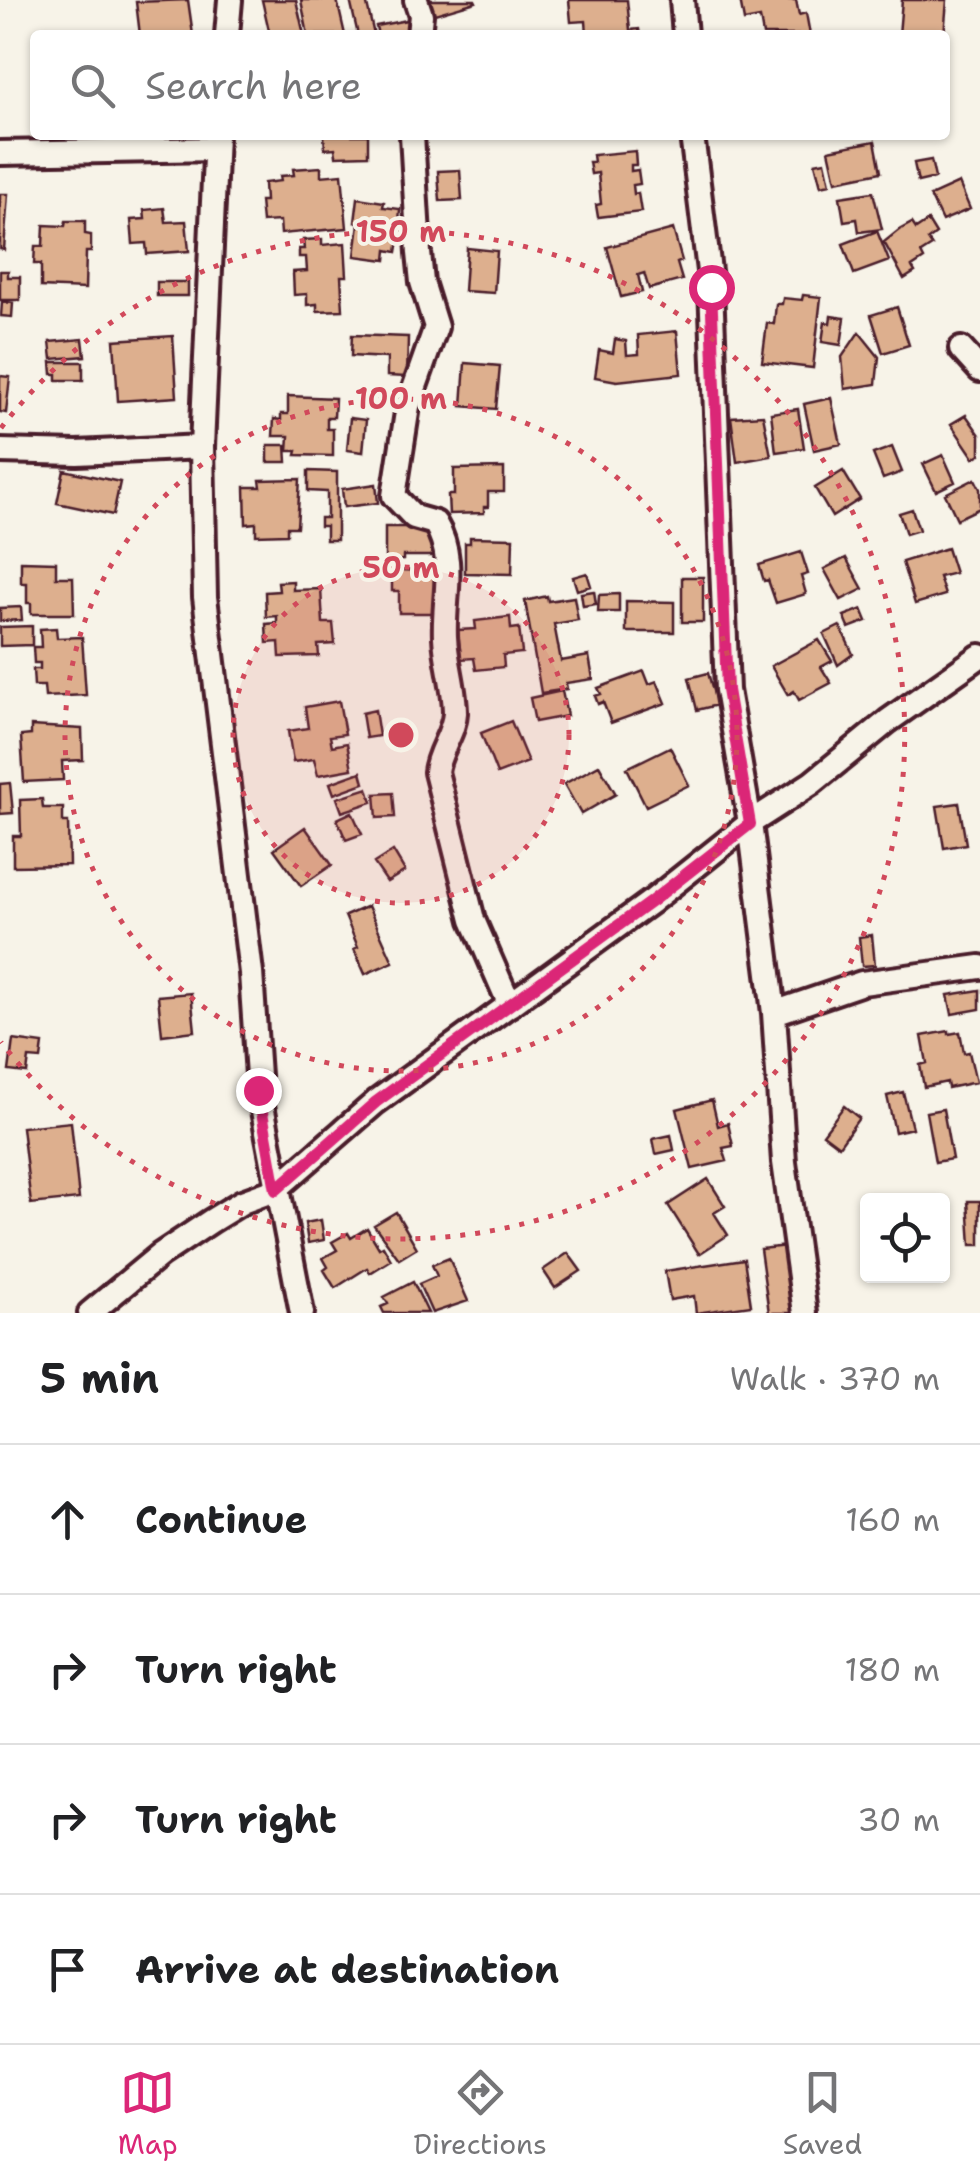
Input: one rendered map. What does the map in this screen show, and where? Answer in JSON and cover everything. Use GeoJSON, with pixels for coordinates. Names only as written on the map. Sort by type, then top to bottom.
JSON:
{"type":"FeatureCollection","features":[{"type":"Feature","properties":{"kind":"street"},"geometry":{"type":"LineString","coordinates":[[227,30],[230,0]]}},
{"type":"Feature","properties":{"kind":"street"},"geometry":{"type":"LineString","coordinates":[[416,0],[421,14],[419,30]]}},
{"type":"Feature","properties":{"kind":"street"},"geometry":{"type":"LineString","coordinates":[[682,0],[685,30]]}},
{"type":"Feature","properties":{"kind":"street"},"geometry":{"type":"LineString","coordinates":[[412,140],[420,267],[436,327],[408,406],[394,496],[414,517],[435,523],[445,544],[449,583],[444,611],[445,641],[455,716],[436,772],[473,920],[510,1005]]}},
{"type":"Feature","properties":{"kind":"street"},"geometry":{"type":"LineString","coordinates":[[693,140],[711,287],[727,690],[750,824],[774,1013],[784,1162],[805,1313]]}},
{"type":"Feature","properties":{"kind":"street"},"geometry":{"type":"LineString","coordinates":[[0,153],[216,142],[202,447],[205,597],[251,972],[258,1090],[302,1313]]}},
{"type":"Feature","properties":{"kind":"street"},"geometry":{"type":"LineString","coordinates":[[961,349],[980,370]]}},
{"type":"Feature","properties":{"kind":"street"},"geometry":{"type":"LineString","coordinates":[[0,452],[202,447]]}},
{"type":"Feature","properties":{"kind":"street"},"geometry":{"type":"LineString","coordinates":[[90,1313],[198,1230],[242,1202],[276,1190],[376,1102],[652,901],[750,824],[812,783],[888,720],[980,656]]}},
{"type":"Feature","properties":{"kind":"street"},"geometry":{"type":"LineString","coordinates":[[774,1013],[862,983],[980,967]]}},
{"type":"Feature","properties":{"kind":"building"},"geometry":{"type":"Polygon","coordinates":[[[188,0],[192,30],[139,30],[136,2],[188,0]]]}},
{"type":"Feature","properties":{"kind":"building"},"geometry":{"type":"Polygon","coordinates":[[[262,0],[296,0],[303,30],[269,30],[262,0]]]}},
{"type":"Feature","properties":{"kind":"building"},"geometry":{"type":"Polygon","coordinates":[[[301,0],[337,0],[344,30],[307,30],[301,0]]]}},
{"type":"Feature","properties":{"kind":"building"},"geometry":{"type":"Polygon","coordinates":[[[350,0],[366,0],[373,30],[357,30],[350,0]]]}},
{"type":"Feature","properties":{"kind":"building"},"geometry":{"type":"Polygon","coordinates":[[[424,0],[475,0],[476,2],[428,16],[424,0]]]}},
{"type":"Feature","properties":{"kind":"building"},"geometry":{"type":"Polygon","coordinates":[[[569,0],[627,0],[630,30],[587,30],[586,21],[571,22],[569,0]]]}},
{"type":"Feature","properties":{"kind":"building"},"geometry":{"type":"Polygon","coordinates":[[[740,0],[796,0],[799,15],[806,13],[809,30],[762,30],[760,18],[744,21],[740,0]]]}},
{"type":"Feature","properties":{"kind":"building"},"geometry":{"type":"Polygon","coordinates":[[[902,0],[947,0],[944,30],[899,30],[902,0]]]}},
{"type":"Feature","properties":{"kind":"building"},"geometry":{"type":"Polygon","coordinates":[[[412,19],[414,30],[377,30],[376,26],[412,19]]]}},
{"type":"Feature","properties":{"kind":"building"},"geometry":{"type":"Polygon","coordinates":[[[324,140],[368,140],[368,155],[336,156],[335,148],[325,149],[324,140]]]}},
{"type":"Feature","properties":{"kind":"building"},"geometry":{"type":"Polygon","coordinates":[[[875,141],[881,172],[836,181],[829,150],[875,141]]]}},
{"type":"Feature","properties":{"kind":"building"},"geometry":{"type":"Polygon","coordinates":[[[635,151],[636,165],[631,165],[631,171],[638,170],[640,184],[633,185],[641,212],[598,217],[598,173],[591,174],[589,162],[594,162],[593,155],[635,151]]]}},
{"type":"Feature","properties":{"kind":"building"},"geometry":{"type":"Polygon","coordinates":[[[931,160],[935,178],[918,182],[914,163],[931,160]]]}},
{"type":"Feature","properties":{"kind":"building"},"geometry":{"type":"Polygon","coordinates":[[[825,161],[830,184],[821,186],[815,163],[825,161]]]}},
{"type":"Feature","properties":{"kind":"building"},"geometry":{"type":"Polygon","coordinates":[[[321,167],[321,176],[342,174],[347,228],[281,234],[280,221],[262,222],[260,201],[265,201],[264,183],[294,175],[293,169],[321,167]]]}},
{"type":"Feature","properties":{"kind":"building"},"geometry":{"type":"Polygon","coordinates":[[[460,170],[462,200],[440,201],[438,171],[460,170]]]}},
{"type":"Feature","properties":{"kind":"building"},"geometry":{"type":"Polygon","coordinates":[[[959,183],[970,209],[942,221],[930,196],[959,183]]]}},
{"type":"Feature","properties":{"kind":"building"},"geometry":{"type":"Polygon","coordinates":[[[873,192],[882,229],[859,232],[857,219],[844,221],[840,197],[873,192]]]}},
{"type":"Feature","properties":{"kind":"building"},"geometry":{"type":"Polygon","coordinates":[[[0,194],[8,194],[4,250],[0,249],[0,194]]]}},
{"type":"Feature","properties":{"kind":"building"},"geometry":{"type":"Polygon","coordinates":[[[358,198],[400,209],[399,222],[413,224],[410,242],[399,240],[397,252],[387,250],[386,260],[355,256],[358,198]]]}},
{"type":"Feature","properties":{"kind":"building"},"geometry":{"type":"Polygon","coordinates":[[[164,208],[166,222],[186,221],[189,251],[147,254],[146,243],[133,244],[131,220],[145,219],[144,210],[164,208]]]}},
{"type":"Feature","properties":{"kind":"building"},"geometry":{"type":"Polygon","coordinates":[[[66,221],[85,221],[85,234],[91,235],[91,252],[86,252],[85,289],[41,287],[41,264],[34,264],[35,246],[43,246],[44,225],[65,226],[66,221]]]}},
{"type":"Feature","properties":{"kind":"building"},"geometry":{"type":"Polygon","coordinates":[[[928,221],[936,234],[928,240],[932,246],[921,253],[924,259],[912,267],[915,272],[904,279],[884,242],[912,223],[916,229],[928,221]]]}},
{"type":"Feature","properties":{"kind":"building"},"geometry":{"type":"Polygon","coordinates":[[[673,229],[682,261],[677,263],[682,280],[649,289],[644,273],[638,275],[642,292],[621,297],[607,247],[673,229]]]}},
{"type":"Feature","properties":{"kind":"building"},"geometry":{"type":"Polygon","coordinates":[[[877,231],[889,261],[854,274],[843,244],[877,231]]]}},
{"type":"Feature","properties":{"kind":"building"},"geometry":{"type":"Polygon","coordinates":[[[322,239],[322,245],[345,243],[347,276],[341,276],[343,310],[317,311],[317,304],[307,305],[307,294],[294,295],[293,272],[307,271],[306,257],[299,257],[299,249],[304,249],[303,240],[322,239]]]}},
{"type":"Feature","properties":{"kind":"building"},"geometry":{"type":"Polygon","coordinates":[[[467,248],[497,251],[494,293],[464,291],[467,248]]]}},
{"type":"Feature","properties":{"kind":"building"},"geometry":{"type":"Polygon","coordinates":[[[0,271],[8,271],[8,277],[20,277],[20,300],[0,300],[0,271]]]}},
{"type":"Feature","properties":{"kind":"building"},"geometry":{"type":"Polygon","coordinates":[[[157,282],[188,282],[188,296],[157,296],[157,282]]]}},
{"type":"Feature","properties":{"kind":"building"},"geometry":{"type":"Polygon","coordinates":[[[803,295],[821,297],[813,368],[762,362],[767,323],[774,324],[776,304],[782,304],[783,298],[802,300],[803,295]]]}},
{"type":"Feature","properties":{"kind":"building"},"geometry":{"type":"Polygon","coordinates":[[[2,302],[13,303],[12,317],[1,316],[2,302]]]}},
{"type":"Feature","properties":{"kind":"building"},"geometry":{"type":"Polygon","coordinates":[[[897,307],[909,345],[883,353],[871,315],[897,307]]]}},
{"type":"Feature","properties":{"kind":"building"},"geometry":{"type":"Polygon","coordinates":[[[831,316],[845,318],[841,345],[822,342],[825,322],[830,323],[831,316]]]}},
{"type":"Feature","properties":{"kind":"building"},"geometry":{"type":"Polygon","coordinates":[[[677,331],[681,374],[617,381],[595,377],[599,350],[613,353],[615,339],[626,341],[627,355],[639,354],[638,335],[677,331]]]}},
{"type":"Feature","properties":{"kind":"building"},"geometry":{"type":"Polygon","coordinates":[[[859,332],[879,357],[876,384],[845,389],[842,357],[859,332]]]}},
{"type":"Feature","properties":{"kind":"building"},"geometry":{"type":"Polygon","coordinates":[[[352,335],[408,337],[407,377],[387,376],[387,358],[351,356],[352,335]]]}},
{"type":"Feature","properties":{"kind":"building"},"geometry":{"type":"Polygon","coordinates":[[[173,336],[177,397],[118,401],[114,340],[173,336]]]}},
{"type":"Feature","properties":{"kind":"building"},"geometry":{"type":"Polygon","coordinates":[[[83,339],[85,356],[52,359],[50,342],[83,339]]]}},
{"type":"Feature","properties":{"kind":"building"},"geometry":{"type":"Polygon","coordinates":[[[51,362],[83,362],[83,380],[57,380],[51,362]]]}},
{"type":"Feature","properties":{"kind":"building"},"geometry":{"type":"Polygon","coordinates":[[[465,363],[500,366],[496,409],[462,406],[465,363]]]}},
{"type":"Feature","properties":{"kind":"building"},"geometry":{"type":"Polygon","coordinates":[[[0,376],[10,377],[6,413],[0,412],[0,376]]]}},
{"type":"Feature","properties":{"kind":"building"},"geometry":{"type":"Polygon","coordinates":[[[288,396],[335,398],[334,417],[327,417],[327,429],[333,429],[333,456],[296,455],[297,451],[288,451],[289,436],[273,436],[274,419],[281,420],[281,414],[288,414],[288,396]]]}},
{"type":"Feature","properties":{"kind":"building"},"geometry":{"type":"Polygon","coordinates":[[[831,398],[841,444],[814,450],[804,404],[831,398]]]}},
{"type":"Feature","properties":{"kind":"building"},"geometry":{"type":"Polygon","coordinates":[[[798,409],[804,448],[776,452],[771,413],[798,409]]]}},
{"type":"Feature","properties":{"kind":"building"},"geometry":{"type":"Polygon","coordinates":[[[763,415],[771,456],[737,462],[731,417],[763,415]]]}},
{"type":"Feature","properties":{"kind":"building"},"geometry":{"type":"Polygon","coordinates":[[[966,415],[980,435],[980,454],[974,458],[951,424],[966,415]]]}},
{"type":"Feature","properties":{"kind":"building"},"geometry":{"type":"Polygon","coordinates":[[[350,418],[366,420],[363,452],[347,450],[350,418]]]}},
{"type":"Feature","properties":{"kind":"building"},"geometry":{"type":"Polygon","coordinates":[[[268,445],[286,445],[287,462],[268,462],[268,445]]]}},
{"type":"Feature","properties":{"kind":"building"},"geometry":{"type":"Polygon","coordinates":[[[892,447],[902,472],[883,479],[873,454],[892,447]]]}},
{"type":"Feature","properties":{"kind":"building"},"geometry":{"type":"Polygon","coordinates":[[[943,455],[955,482],[936,491],[923,464],[943,455]]]}},
{"type":"Feature","properties":{"kind":"building"},"geometry":{"type":"Polygon","coordinates":[[[504,468],[504,492],[488,492],[484,513],[449,514],[448,495],[454,495],[454,469],[504,468]]]}},
{"type":"Feature","properties":{"kind":"building"},"geometry":{"type":"Polygon","coordinates":[[[64,470],[120,482],[113,515],[57,503],[64,470]]]}},
{"type":"Feature","properties":{"kind":"building"},"geometry":{"type":"Polygon","coordinates":[[[308,471],[337,472],[337,540],[326,540],[326,526],[320,526],[320,518],[327,518],[327,492],[308,491],[308,471]]]}},
{"type":"Feature","properties":{"kind":"building"},"geometry":{"type":"Polygon","coordinates":[[[843,471],[860,499],[832,517],[815,488],[843,471]]]}},
{"type":"Feature","properties":{"kind":"building"},"geometry":{"type":"Polygon","coordinates":[[[300,479],[297,527],[287,527],[287,534],[256,535],[256,523],[246,524],[245,487],[261,487],[260,480],[300,479]]]}},
{"type":"Feature","properties":{"kind":"building"},"geometry":{"type":"Polygon","coordinates":[[[975,479],[980,489],[980,508],[957,519],[945,494],[975,479]]]}},
{"type":"Feature","properties":{"kind":"building"},"geometry":{"type":"Polygon","coordinates":[[[376,484],[378,503],[344,507],[342,489],[376,484]]]}},
{"type":"Feature","properties":{"kind":"building"},"geometry":{"type":"Polygon","coordinates":[[[912,509],[919,530],[906,534],[899,513],[912,509]]]}},
{"type":"Feature","properties":{"kind":"building"},"geometry":{"type":"Polygon","coordinates":[[[385,527],[432,527],[432,556],[403,556],[403,560],[385,561],[385,527]]]}},
{"type":"Feature","properties":{"kind":"building"},"geometry":{"type":"Polygon","coordinates":[[[470,537],[513,538],[512,574],[465,573],[465,543],[470,543],[470,537]]]}},
{"type":"Feature","properties":{"kind":"building"},"geometry":{"type":"Polygon","coordinates":[[[947,548],[955,573],[939,577],[945,595],[915,604],[902,562],[947,548]]]}},
{"type":"Feature","properties":{"kind":"building"},"geometry":{"type":"Polygon","coordinates":[[[801,552],[808,574],[801,576],[806,594],[776,603],[759,565],[801,552]]]}},
{"type":"Feature","properties":{"kind":"building"},"geometry":{"type":"Polygon","coordinates":[[[846,558],[863,589],[841,600],[824,569],[846,558]]]}},
{"type":"Feature","properties":{"kind":"building"},"geometry":{"type":"Polygon","coordinates":[[[21,561],[56,562],[56,577],[73,577],[74,614],[31,614],[27,583],[21,583],[21,561]]]}},
{"type":"Feature","properties":{"kind":"building"},"geometry":{"type":"Polygon","coordinates":[[[392,570],[435,571],[434,613],[399,613],[399,591],[392,591],[392,570]]]}},
{"type":"Feature","properties":{"kind":"building"},"geometry":{"type":"Polygon","coordinates":[[[587,573],[591,586],[577,590],[573,577],[587,573]]]}},
{"type":"Feature","properties":{"kind":"building"},"geometry":{"type":"Polygon","coordinates":[[[682,577],[703,577],[703,622],[682,622],[682,577]]]}},
{"type":"Feature","properties":{"kind":"building"},"geometry":{"type":"Polygon","coordinates":[[[293,581],[293,590],[321,589],[323,623],[333,623],[335,644],[318,645],[319,656],[280,657],[279,642],[267,643],[266,624],[277,623],[277,616],[266,617],[265,592],[279,591],[278,582],[293,581]]]}},
{"type":"Feature","properties":{"kind":"building"},"geometry":{"type":"Polygon","coordinates":[[[594,591],[596,604],[583,606],[581,593],[594,591]]]}},
{"type":"Feature","properties":{"kind":"building"},"geometry":{"type":"Polygon","coordinates":[[[619,594],[619,612],[598,612],[599,595],[619,594]]]}},
{"type":"Feature","properties":{"kind":"building"},"geometry":{"type":"Polygon","coordinates":[[[547,596],[548,601],[574,597],[578,620],[554,624],[561,661],[589,656],[593,679],[566,683],[567,689],[541,693],[525,601],[547,596]]]}},
{"type":"Feature","properties":{"kind":"building"},"geometry":{"type":"Polygon","coordinates":[[[626,601],[674,602],[674,632],[626,632],[626,601]]]}},
{"type":"Feature","properties":{"kind":"building"},"geometry":{"type":"Polygon","coordinates":[[[21,607],[22,620],[0,621],[0,608],[21,607]]]}},
{"type":"Feature","properties":{"kind":"building"},"geometry":{"type":"Polygon","coordinates":[[[862,609],[867,621],[849,628],[844,616],[862,609]]]}},
{"type":"Feature","properties":{"kind":"building"},"geometry":{"type":"Polygon","coordinates":[[[510,617],[511,629],[519,628],[522,653],[503,655],[504,667],[476,670],[474,658],[461,659],[458,630],[476,629],[475,621],[510,617]]]}},
{"type":"Feature","properties":{"kind":"building"},"geometry":{"type":"Polygon","coordinates":[[[32,626],[32,645],[0,646],[0,627],[32,626]]]}},
{"type":"Feature","properties":{"kind":"building"},"geometry":{"type":"Polygon","coordinates":[[[840,626],[853,654],[838,665],[824,634],[840,626]]]}},
{"type":"Feature","properties":{"kind":"building"},"geometry":{"type":"Polygon","coordinates":[[[56,628],[57,638],[82,637],[86,695],[45,697],[44,686],[34,686],[33,669],[40,669],[40,663],[34,663],[33,647],[41,647],[40,629],[56,628]]]}},
{"type":"Feature","properties":{"kind":"building"},"geometry":{"type":"Polygon","coordinates":[[[819,640],[832,661],[821,667],[831,683],[799,700],[794,691],[788,695],[771,666],[819,640]]]}},
{"type":"Feature","properties":{"kind":"building"},"geometry":{"type":"Polygon","coordinates":[[[644,671],[649,684],[657,681],[666,703],[611,723],[603,702],[598,704],[595,696],[601,694],[598,688],[644,671]]]}},
{"type":"Feature","properties":{"kind":"building"},"geometry":{"type":"Polygon","coordinates":[[[708,673],[717,705],[697,710],[689,678],[708,673]]]}},
{"type":"Feature","properties":{"kind":"building"},"geometry":{"type":"Polygon","coordinates":[[[562,691],[567,716],[535,722],[530,698],[562,691]]]}},
{"type":"Feature","properties":{"kind":"building"},"geometry":{"type":"Polygon","coordinates":[[[339,701],[345,734],[330,736],[332,746],[347,743],[352,769],[318,775],[314,759],[293,762],[288,731],[308,728],[305,707],[339,701]]]}},
{"type":"Feature","properties":{"kind":"building"},"geometry":{"type":"Polygon","coordinates":[[[375,710],[379,736],[366,738],[362,713],[375,710]]]}},
{"type":"Feature","properties":{"kind":"building"},"geometry":{"type":"Polygon","coordinates":[[[511,721],[528,762],[497,774],[481,733],[511,721]]]}},
{"type":"Feature","properties":{"kind":"building"},"geometry":{"type":"Polygon","coordinates":[[[31,726],[82,729],[83,760],[62,761],[63,780],[24,782],[21,736],[31,735],[31,726]]]}},
{"type":"Feature","properties":{"kind":"building"},"geometry":{"type":"Polygon","coordinates":[[[670,747],[689,785],[646,806],[627,768],[670,747]]]}},
{"type":"Feature","properties":{"kind":"building"},"geometry":{"type":"Polygon","coordinates":[[[599,765],[616,794],[581,814],[564,784],[599,765]]]}},
{"type":"Feature","properties":{"kind":"building"},"geometry":{"type":"Polygon","coordinates":[[[361,772],[364,783],[334,794],[330,783],[361,772]]]}},
{"type":"Feature","properties":{"kind":"building"},"geometry":{"type":"Polygon","coordinates":[[[10,783],[13,813],[0,814],[0,784],[10,783]]]}},
{"type":"Feature","properties":{"kind":"building"},"geometry":{"type":"Polygon","coordinates":[[[368,788],[372,802],[342,812],[337,798],[368,788]]]}},
{"type":"Feature","properties":{"kind":"building"},"geometry":{"type":"Polygon","coordinates":[[[393,793],[395,817],[377,818],[375,794],[393,793]]]}},
{"type":"Feature","properties":{"kind":"building"},"geometry":{"type":"Polygon","coordinates":[[[42,799],[43,808],[63,808],[63,822],[68,822],[69,865],[13,866],[13,836],[21,836],[20,800],[42,799]]]}},
{"type":"Feature","properties":{"kind":"building"},"geometry":{"type":"Polygon","coordinates":[[[959,803],[966,844],[944,848],[937,806],[959,803]]]}},
{"type":"Feature","properties":{"kind":"building"},"geometry":{"type":"Polygon","coordinates":[[[352,812],[362,834],[346,840],[337,819],[352,812]]]}},
{"type":"Feature","properties":{"kind":"building"},"geometry":{"type":"Polygon","coordinates":[[[305,827],[332,865],[301,886],[274,849],[305,827]]]}},
{"type":"Feature","properties":{"kind":"building"},"geometry":{"type":"Polygon","coordinates":[[[393,851],[405,871],[387,882],[374,863],[393,851]]]}},
{"type":"Feature","properties":{"kind":"building"},"geometry":{"type":"Polygon","coordinates":[[[368,906],[393,962],[365,974],[345,916],[368,906]]]}},
{"type":"Feature","properties":{"kind":"building"},"geometry":{"type":"Polygon","coordinates":[[[872,935],[875,965],[862,966],[859,937],[872,935]]]}},
{"type":"Feature","properties":{"kind":"building"},"geometry":{"type":"Polygon","coordinates":[[[980,990],[980,1009],[952,1014],[948,995],[980,990]]]}},
{"type":"Feature","properties":{"kind":"building"},"geometry":{"type":"Polygon","coordinates":[[[191,993],[195,1031],[162,1035],[158,996],[191,993]]]}},
{"type":"Feature","properties":{"kind":"building"},"geometry":{"type":"Polygon","coordinates":[[[960,1032],[976,1082],[948,1088],[947,1082],[924,1087],[920,1065],[927,1063],[922,1036],[960,1032]]]}},
{"type":"Feature","properties":{"kind":"building"},"geometry":{"type":"Polygon","coordinates":[[[13,1040],[43,1044],[41,1059],[29,1058],[27,1073],[9,1071],[13,1040]]]}},
{"type":"Feature","properties":{"kind":"building"},"geometry":{"type":"Polygon","coordinates":[[[903,1092],[912,1128],[895,1132],[887,1096],[903,1092]]]}},
{"type":"Feature","properties":{"kind":"building"},"geometry":{"type":"Polygon","coordinates":[[[712,1100],[718,1126],[728,1123],[733,1146],[723,1148],[727,1161],[692,1169],[677,1109],[712,1100]]]}},
{"type":"Feature","properties":{"kind":"building"},"geometry":{"type":"Polygon","coordinates":[[[844,1106],[859,1118],[839,1146],[823,1134],[844,1106]]]}},
{"type":"Feature","properties":{"kind":"building"},"geometry":{"type":"Polygon","coordinates":[[[943,1109],[952,1159],[935,1162],[926,1112],[943,1109]]]}},
{"type":"Feature","properties":{"kind":"building"},"geometry":{"type":"Polygon","coordinates":[[[71,1122],[79,1199],[31,1204],[22,1127],[71,1122]]]}},
{"type":"Feature","properties":{"kind":"building"},"geometry":{"type":"Polygon","coordinates":[[[671,1135],[674,1150],[656,1154],[653,1139],[671,1135]]]}},
{"type":"Feature","properties":{"kind":"building"},"geometry":{"type":"Polygon","coordinates":[[[708,1179],[725,1206],[714,1213],[728,1235],[699,1254],[668,1205],[708,1179]]]}},
{"type":"Feature","properties":{"kind":"building"},"geometry":{"type":"Polygon","coordinates":[[[968,1201],[980,1201],[980,1245],[971,1245],[968,1201]]]}},
{"type":"Feature","properties":{"kind":"building"},"geometry":{"type":"Polygon","coordinates":[[[396,1212],[417,1248],[399,1259],[374,1225],[396,1212]]]}},
{"type":"Feature","properties":{"kind":"building"},"geometry":{"type":"Polygon","coordinates":[[[321,1220],[324,1240],[308,1243],[305,1223],[321,1220]]]}},
{"type":"Feature","properties":{"kind":"building"},"geometry":{"type":"Polygon","coordinates":[[[367,1228],[391,1260],[370,1273],[367,1268],[335,1288],[324,1270],[328,1267],[323,1258],[337,1250],[332,1242],[348,1233],[351,1238],[367,1228]]]}},
{"type":"Feature","properties":{"kind":"building"},"geometry":{"type":"Polygon","coordinates":[[[787,1246],[797,1313],[769,1313],[760,1249],[787,1246]]]}},
{"type":"Feature","properties":{"kind":"building"},"geometry":{"type":"Polygon","coordinates":[[[568,1253],[581,1271],[555,1288],[543,1270],[568,1253]]]}},
{"type":"Feature","properties":{"kind":"building"},"geometry":{"type":"Polygon","coordinates":[[[449,1258],[468,1301],[432,1313],[419,1284],[437,1276],[432,1265],[449,1258]]]}},
{"type":"Feature","properties":{"kind":"building"},"geometry":{"type":"Polygon","coordinates":[[[744,1259],[751,1305],[696,1313],[694,1296],[670,1300],[665,1271],[744,1259]]]}},
{"type":"Feature","properties":{"kind":"building"},"geometry":{"type":"Polygon","coordinates":[[[413,1282],[428,1313],[384,1313],[381,1307],[388,1304],[384,1297],[413,1282]]]}},
{"type":"Feature","properties":{"kind":"route"},"geometry":{"type":"LineString","coordinates":[[258,1090],[276,1190],[376,1102],[652,901],[750,824],[727,690],[711,287]]}}]}
